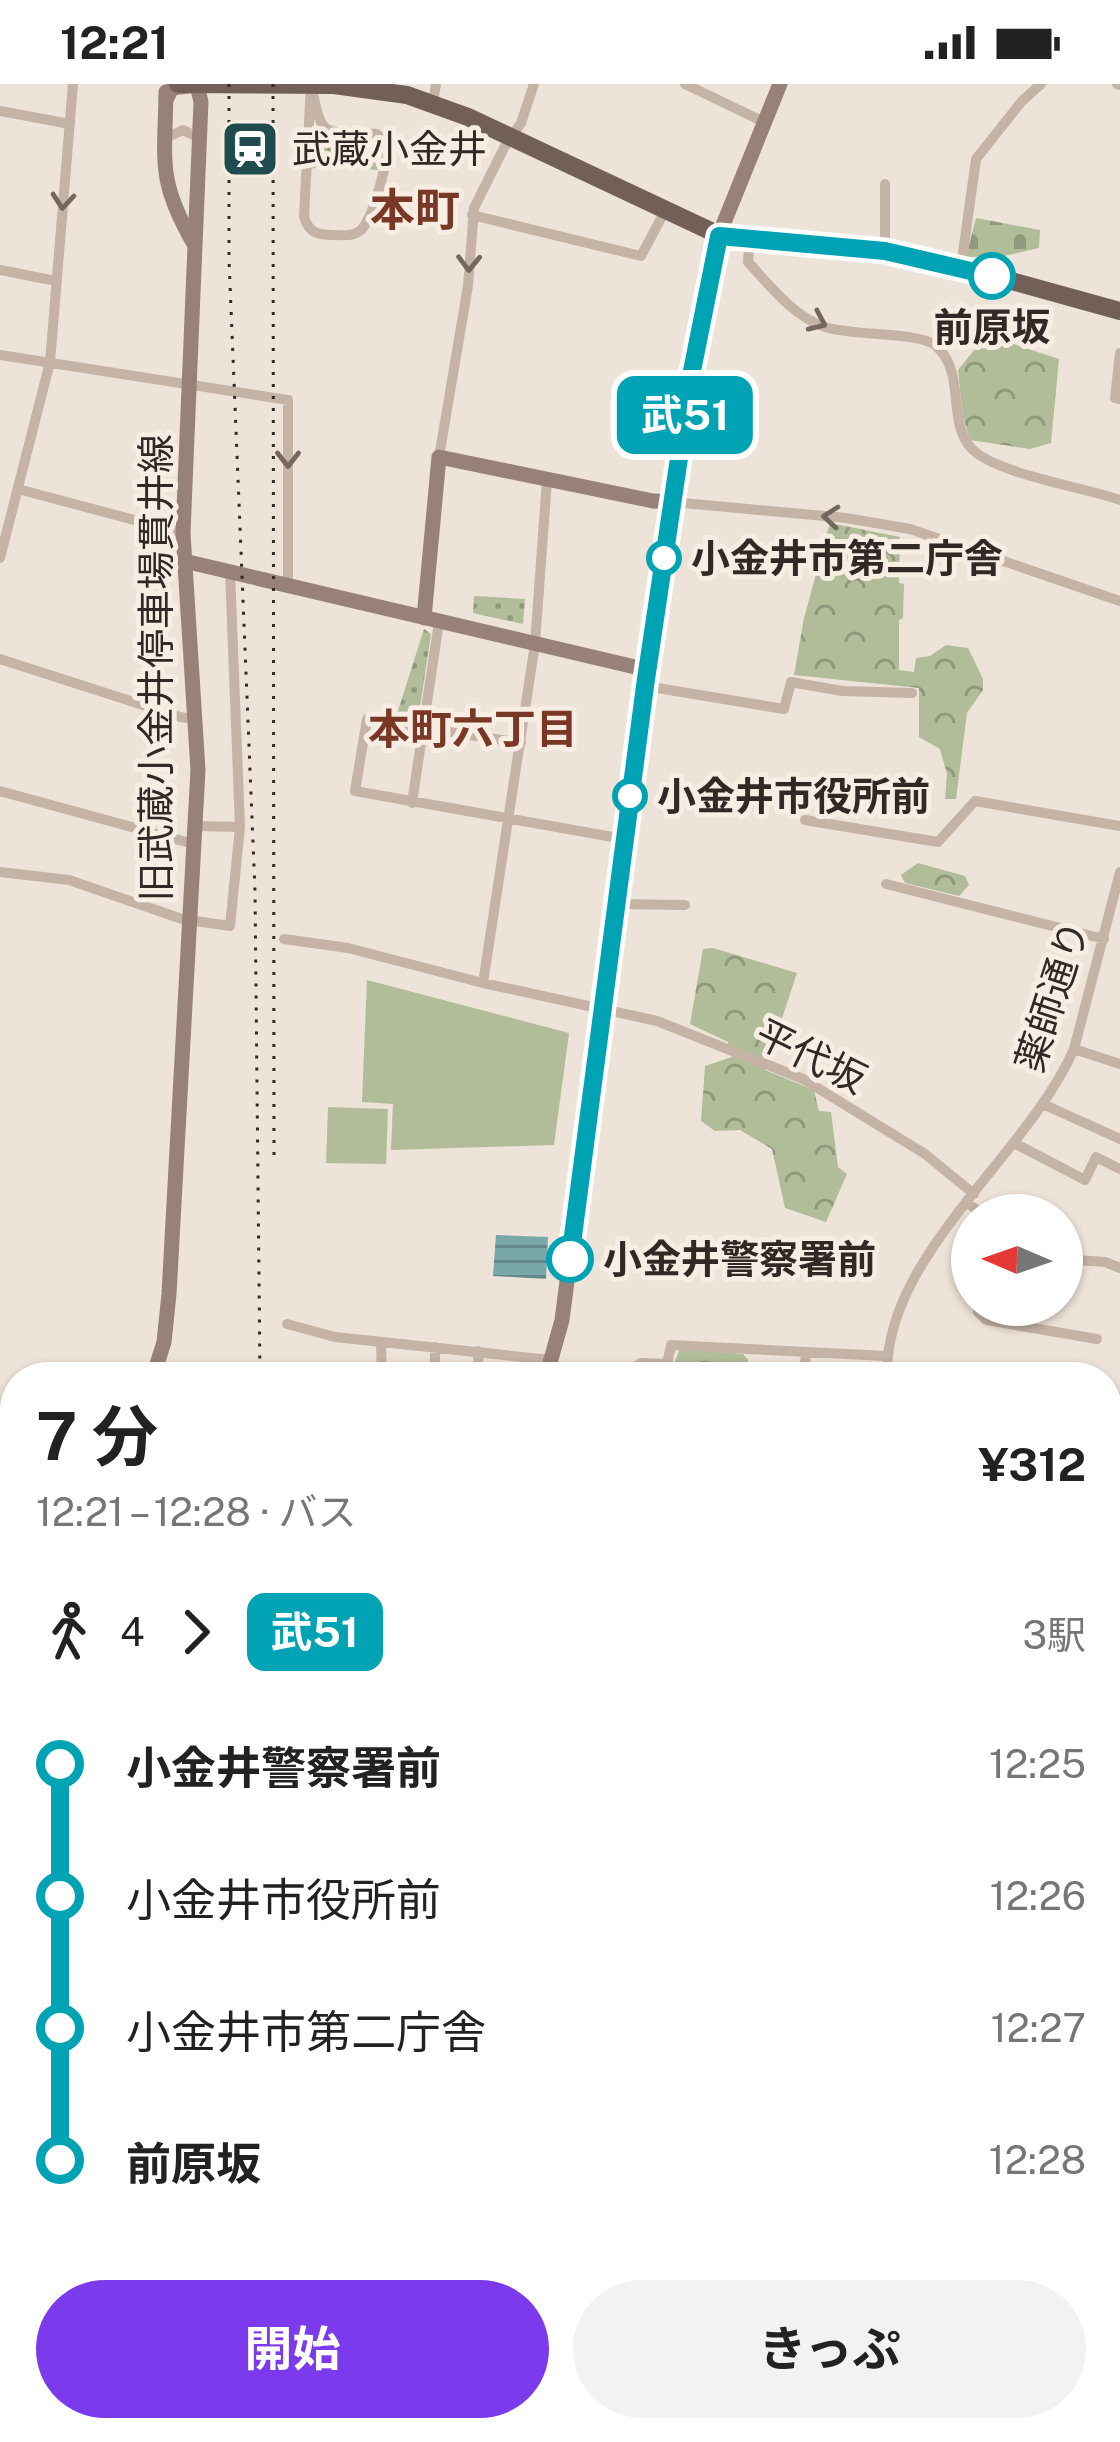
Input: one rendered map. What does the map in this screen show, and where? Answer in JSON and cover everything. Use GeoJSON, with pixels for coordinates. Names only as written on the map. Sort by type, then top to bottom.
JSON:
{"type":"FeatureCollection","features":[{"type":"Feature","properties":{"kind":"main road"},"geometry":{"type":"LineString","coordinates":[[169,89],[311,84],[435,93],[512,138],[719,236],[885,251],[1120,311]]}},
{"type":"Feature","properties":{"kind":"street"},"geometry":{"type":"LineString","coordinates":[[0,558],[50,362],[73,84]]}},
{"type":"Feature","properties":{"kind":"street"},"geometry":{"type":"LineString","coordinates":[[311,84],[317,119],[333,133]]}},
{"type":"Feature","properties":{"kind":"street"},"geometry":{"type":"LineString","coordinates":[[305,151],[312,141],[333,133],[377,134],[388,148],[384,172],[364,225],[356,233],[319,235],[307,226],[305,151],[311,84]]}},
{"type":"Feature","properties":{"kind":"street"},"geometry":{"type":"LineString","coordinates":[[412,803],[424,726],[439,458],[468,286],[472,215],[534,84]]}},
{"type":"Feature","properties":{"kind":"street"},"geometry":{"type":"LineString","coordinates":[[685,84],[764,122]]}},
{"type":"Feature","properties":{"kind":"street"},"geometry":{"type":"LineString","coordinates":[[550,1362],[562,1320],[646,678],[700,325],[719,236],[780,84]]}},
{"type":"Feature","properties":{"kind":"street"},"geometry":{"type":"LineString","coordinates":[[961,267],[973,207],[976,159],[1040,84]]}},
{"type":"Feature","properties":{"kind":"street","name":"旧武蔵小金井停車場貫井線"},"geometry":{"type":"LineString","coordinates":[[158,1362],[169,1294],[194,835],[195,718],[183,533],[200,192],[202,102],[197,85]]}},
{"type":"Feature","properties":{"kind":"street"},"geometry":{"type":"LineString","coordinates":[[169,89],[163,169],[168,191],[194,244]]}},
{"type":"Feature","properties":{"kind":"street"},"geometry":{"type":"LineString","coordinates":[[0,111],[70,124]]}},
{"type":"Feature","properties":{"kind":"street"},"geometry":{"type":"LineString","coordinates":[[164,139],[174,131],[187,130],[201,139]]}},
{"type":"Feature","properties":{"kind":"street"},"geometry":{"type":"LineString","coordinates":[[885,184],[885,251]]}},
{"type":"Feature","properties":{"kind":"street"},"geometry":{"type":"LineString","coordinates":[[168,191],[181,196],[200,192]]}},
{"type":"Feature","properties":{"kind":"street"},"geometry":{"type":"LineString","coordinates":[[472,215],[641,256],[665,211]]}},
{"type":"Feature","properties":{"kind":"street"},"geometry":{"type":"LineString","coordinates":[[750,239],[748,262],[803,317],[844,333],[921,339],[937,346],[952,369],[968,445],[979,454],[1120,500]]}},
{"type":"Feature","properties":{"kind":"street"},"geometry":{"type":"LineString","coordinates":[[0,270],[56,281]]}},
{"type":"Feature","properties":{"kind":"street"},"geometry":{"type":"LineString","coordinates":[[1120,353],[1115,398],[1120,399]]}},
{"type":"Feature","properties":{"kind":"street"},"geometry":{"type":"LineString","coordinates":[[0,355],[288,400],[287,585]]}},
{"type":"Feature","properties":{"kind":"street"},"geometry":{"type":"LineString","coordinates":[[439,458],[653,501],[910,529],[1120,601]]}},
{"type":"Feature","properties":{"kind":"street"},"geometry":{"type":"LineString","coordinates":[[483,983],[535,644],[547,480]]}},
{"type":"Feature","properties":{"kind":"street"},"geometry":{"type":"LineString","coordinates":[[18,489],[183,533]]}},
{"type":"Feature","properties":{"kind":"street"},"geometry":{"type":"LineString","coordinates":[[184,561],[784,709],[790,682],[842,692],[912,693]]}},
{"type":"Feature","properties":{"kind":"street"},"geometry":{"type":"LineString","coordinates":[[0,872],[69,880],[190,921],[230,926],[240,827],[230,572]]}},
{"type":"Feature","properties":{"kind":"street"},"geometry":{"type":"LineString","coordinates":[[0,659],[195,718]]}},
{"type":"Feature","properties":{"kind":"street"},"geometry":{"type":"LineString","coordinates":[[521,743],[367,719],[356,790],[624,839]]}},
{"type":"Feature","properties":{"kind":"street"},"geometry":{"type":"LineString","coordinates":[[0,791],[194,835],[240,827]]}},
{"type":"Feature","properties":{"kind":"street"},"geometry":{"type":"LineString","coordinates":[[805,820],[938,842],[975,801],[1120,826]]}},
{"type":"Feature","properties":{"kind":"street","name":"薬師通り"},"geometry":{"type":"LineString","coordinates":[[973,1194],[1045,1106],[1074,1048],[1120,872]]}},
{"type":"Feature","properties":{"kind":"street"},"geometry":{"type":"LineString","coordinates":[[886,884],[1104,939]]}},
{"type":"Feature","properties":{"kind":"street"},"geometry":{"type":"LineString","coordinates":[[616,904],[685,905]]}},
{"type":"Feature","properties":{"kind":"street","name":"平代坂"},"geometry":{"type":"LineString","coordinates":[[284,939],[348,948],[657,1021],[803,1079],[912,1145],[966,1194]]}},
{"type":"Feature","properties":{"kind":"street"},"geometry":{"type":"LineString","coordinates":[[1074,1048],[1120,1064]]}},
{"type":"Feature","properties":{"kind":"street"},"geometry":{"type":"LineString","coordinates":[[1045,1106],[1120,1139]]}},
{"type":"Feature","properties":{"kind":"street"},"geometry":{"type":"LineString","coordinates":[[1016,1144],[1085,1180],[1096,1157],[1120,1169]]}},
{"type":"Feature","properties":{"kind":"street","name":"薬師通り"},"geometry":{"type":"LineString","coordinates":[[886,1362],[907,1290],[951,1222]]}},
{"type":"Feature","properties":{"kind":"street"},"geometry":{"type":"LineString","coordinates":[[1083,1260],[1120,1268]]}},
{"type":"Feature","properties":{"kind":"street"},"geometry":{"type":"LineString","coordinates":[[287,1324],[334,1337],[478,1351],[523,1362]]}},
{"type":"Feature","properties":{"kind":"street"},"geometry":{"type":"LineString","coordinates":[[1021,1326],[1097,1339]]}},
{"type":"Feature","properties":{"kind":"street"},"geometry":{"type":"LineString","coordinates":[[381,1342],[382,1362]]}},
{"type":"Feature","properties":{"kind":"street"},"geometry":{"type":"LineString","coordinates":[[667,1362],[671,1345],[886,1356]]}},
{"type":"Feature","properties":{"kind":"street"},"geometry":{"type":"LineString","coordinates":[[435,1348],[435,1362]]}},
{"type":"Feature","properties":{"kind":"street"},"geometry":{"type":"LineString","coordinates":[[478,1351],[478,1362]]}},
{"type":"Feature","properties":{"kind":"street"},"geometry":{"type":"LineString","coordinates":[[805,1362],[806,1352]]}},
{"type":"Feature","properties":{"kind":"green space"},"geometry":{"type":"Polygon","coordinates":[[[332,141],[374,145],[380,153],[378,170],[311,169],[314,147],[332,141]]]}},
{"type":"Feature","properties":{"kind":"green space"},"geometry":{"type":"Polygon","coordinates":[[[976,218],[1040,230],[1039,248],[1004,256],[966,257],[976,218]]]}},
{"type":"Feature","properties":{"kind":"green space"},"geometry":{"type":"Polygon","coordinates":[[[1007,342],[1059,359],[1051,443],[1030,449],[970,440],[958,370],[979,344],[999,348],[1007,342]]]}},
{"type":"Feature","properties":{"kind":"green space"},"geometry":{"type":"Polygon","coordinates":[[[830,523],[900,537],[899,583],[904,584],[899,670],[914,672],[916,658],[930,656],[946,645],[968,648],[983,679],[983,690],[967,713],[956,799],[945,799],[947,774],[940,749],[919,737],[919,688],[794,675],[830,523]]]}},
{"type":"Feature","properties":{"kind":"green space"},"geometry":{"type":"Polygon","coordinates":[[[474,596],[525,599],[523,624],[473,613],[474,596]]]}},
{"type":"Feature","properties":{"kind":"green space"},"geometry":{"type":"Polygon","coordinates":[[[424,629],[431,634],[419,714],[413,721],[396,717],[424,629]]]}},
{"type":"Feature","properties":{"kind":"green space"},"geometry":{"type":"Polygon","coordinates":[[[918,863],[965,876],[969,885],[959,896],[905,883],[901,875],[918,863]]]}},
{"type":"Feature","properties":{"kind":"green space"},"geometry":{"type":"Polygon","coordinates":[[[703,949],[797,973],[765,1070],[814,1090],[819,1111],[831,1112],[838,1167],[847,1174],[826,1222],[785,1208],[772,1149],[740,1130],[715,1131],[701,1121],[705,1066],[732,1057],[728,1042],[690,1024],[703,949]]]}},
{"type":"Feature","properties":{"kind":"green space"},"geometry":{"type":"Polygon","coordinates":[[[367,980],[569,1033],[554,1145],[391,1150],[393,1104],[362,1102],[367,980]]]}},
{"type":"Feature","properties":{"kind":"green space"},"geometry":{"type":"Polygon","coordinates":[[[328,1107],[388,1109],[386,1164],[326,1163],[328,1107]]]}},
{"type":"Feature","properties":{"kind":"green space"},"geometry":{"type":"Polygon","coordinates":[[[680,1349],[743,1354],[748,1360],[748,1362],[675,1362],[680,1349]]]}},
{"type":"Feature","properties":{"kind":"water"},"geometry":{"type":"Polygon","coordinates":[[[496,1235],[548,1237],[546,1279],[493,1276],[496,1235]]]}},
{"type":"Feature","properties":{"kind":"railway"},"geometry":{"type":"LineString","coordinates":[[229,84],[229,260],[255,891],[260,1362]]}},
{"type":"Feature","properties":{"kind":"railway"},"geometry":{"type":"LineString","coordinates":[[273,84],[274,1161]]}},
{"type":"Feature","properties":{"kind":"bus line","name":"武51"},"geometry":{"type":"LineString","coordinates":[[570,1259],[645,686],[692,371],[719,236],[885,251],[992,276]]}},
{"type":"Feature","properties":{"kind":"place","name":"武蔵小金井"},"geometry":{"type":"Point","coordinates":[250,149]}},
{"type":"Feature","properties":{"kind":"place","name":"前原坂"},"geometry":{"type":"Point","coordinates":[992,276]}},
{"type":"Feature","properties":{"kind":"place","name":"小金井市第二庁舎"},"geometry":{"type":"Point","coordinates":[664,558]}},
{"type":"Feature","properties":{"kind":"place","name":"小金井市役所前"},"geometry":{"type":"Point","coordinates":[630,796]}},
{"type":"Feature","properties":{"kind":"place","name":"小金井警察署前"},"geometry":{"type":"Point","coordinates":[570,1259]}},
{"type":"Feature","properties":{"kind":"district","name":"本町"},"geometry":{"type":"Point","coordinates":[415,209]}},
{"type":"Feature","properties":{"kind":"district","name":"本町六丁目"},"geometry":{"type":"Point","coordinates":[473,728]}}]}
